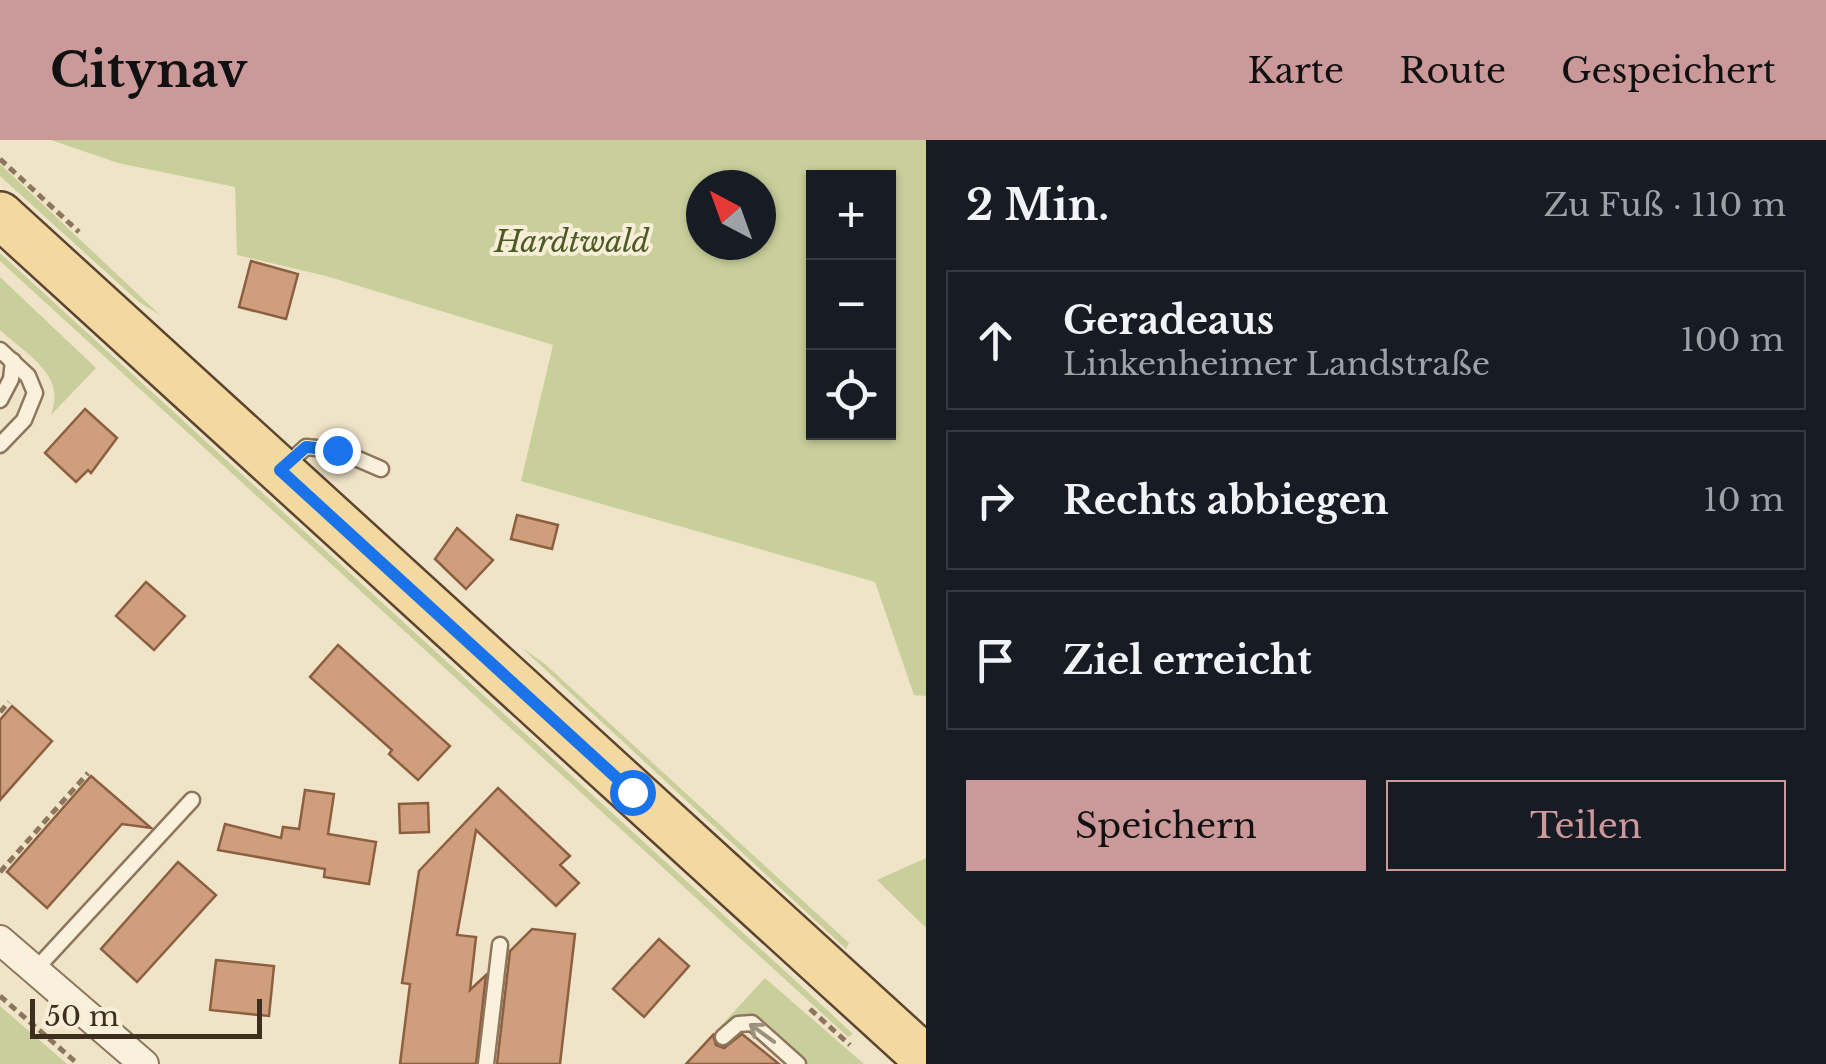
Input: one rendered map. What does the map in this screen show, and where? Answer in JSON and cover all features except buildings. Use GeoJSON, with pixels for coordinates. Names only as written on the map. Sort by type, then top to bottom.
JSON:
{"type":"FeatureCollection","features":[{"type":"Feature","properties":{"kind":"main road"},"geometry":{"type":"LineString","coordinates":[[0,215],[926,1059]]}},
{"type":"Feature","properties":{"kind":"street"},"geometry":{"type":"LineString","coordinates":[[0,940],[144,1064]]}},
{"type":"Feature","properties":{"kind":"lane"},"geometry":{"type":"LineString","coordinates":[[0,350],[28,376],[35,393],[24,420],[0,445]]}},
{"type":"Feature","properties":{"kind":"lane"},"geometry":{"type":"LineString","coordinates":[[0,400],[12,379],[13,362]]}},
{"type":"Feature","properties":{"kind":"lane"},"geometry":{"type":"LineString","coordinates":[[280,470],[306,447],[337,450],[381,469]]}},
{"type":"Feature","properties":{"kind":"lane"},"geometry":{"type":"LineString","coordinates":[[36,968],[192,800]]}},
{"type":"Feature","properties":{"kind":"lane"},"geometry":{"type":"LineString","coordinates":[[486,1064],[500,945]]}},
{"type":"Feature","properties":{"kind":"lane"},"geometry":{"type":"LineString","coordinates":[[723,1036],[738,1024],[752,1023],[798,1064]]}},
{"type":"Feature","properties":{"kind":"path"},"geometry":{"type":"LineString","coordinates":[[0,712],[9,702]]}},
{"type":"Feature","properties":{"kind":"path"},"geometry":{"type":"LineString","coordinates":[[0,872],[88,773]]}},
{"type":"Feature","properties":{"kind":"path"},"geometry":{"type":"LineString","coordinates":[[0,996],[78,1064]]}},
{"type":"Feature","properties":{"kind":"green space","name":"Hardtwald"},"geometry":{"type":"Polygon","coordinates":[[[51,140],[926,140],[926,696],[914,695],[875,582],[521,481],[553,345],[326,276],[237,255],[235,187],[118,163],[51,140]]]}},
{"type":"Feature","properties":{"kind":"green space"},"geometry":{"type":"Polygon","coordinates":[[[0,164],[160,315],[139,302],[0,176],[0,164]]]}},
{"type":"Feature","properties":{"kind":"green space"},"geometry":{"type":"Polygon","coordinates":[[[0,253],[853,1034],[848,1037],[0,261],[0,253]]]}},
{"type":"Feature","properties":{"kind":"green space"},"geometry":{"type":"Polygon","coordinates":[[[0,277],[96,368],[51,415],[55,401],[49,377],[0,330],[0,277]]]}},
{"type":"Feature","properties":{"kind":"green space"},"geometry":{"type":"Polygon","coordinates":[[[521,647],[545,664],[849,943],[846,949],[521,647]]]}},
{"type":"Feature","properties":{"kind":"green space"},"geometry":{"type":"Polygon","coordinates":[[[926,858],[926,928],[877,880],[926,858]]]}},
{"type":"Feature","properties":{"kind":"green space"},"geometry":{"type":"Polygon","coordinates":[[[765,978],[864,1064],[807,1064],[753,1017],[720,1033],[716,1031],[765,978]]]}},
{"type":"Feature","properties":{"kind":"green space"},"geometry":{"type":"Polygon","coordinates":[[[0,1006],[67,1064],[0,1064],[0,1006]]]}},
{"type":"Feature","properties":{"kind":"route"},"geometry":{"type":"LineString","coordinates":[[337,450],[306,447],[280,470],[632,792]]}}]}
